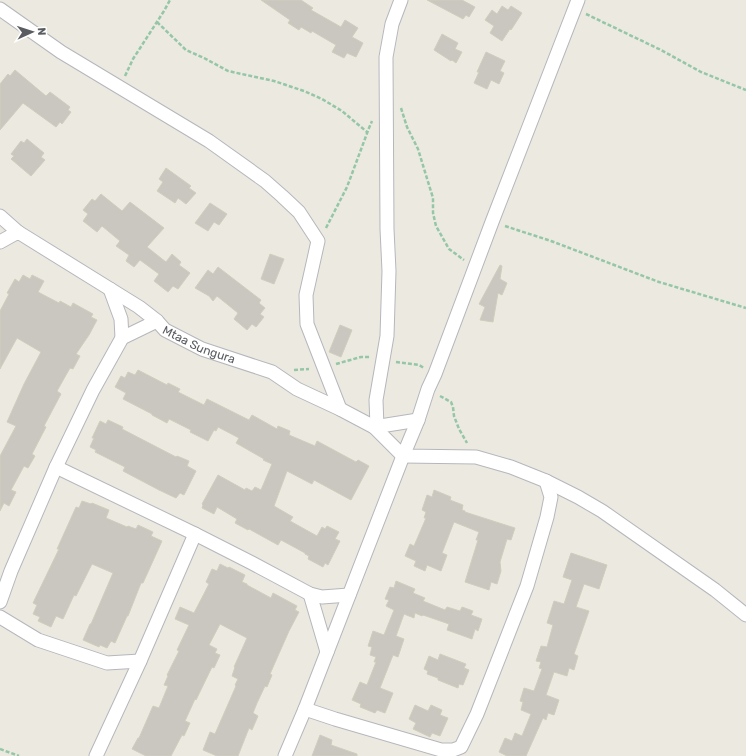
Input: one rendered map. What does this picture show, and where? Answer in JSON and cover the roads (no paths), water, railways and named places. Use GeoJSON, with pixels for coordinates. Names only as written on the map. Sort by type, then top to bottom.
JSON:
{"type":"FeatureCollection","features":[{"type":"Feature","properties":{"kind":"street"},"geometry":{"type":"LineString","coordinates":[[401,0],[392,24],[386,57],[389,271],[387,336],[376,400],[375,427],[418,420]]}},
{"type":"Feature","properties":{"kind":"street"},"geometry":{"type":"LineString","coordinates":[[285,756],[305,709],[418,420],[428,390],[576,4]]}},
{"type":"Feature","properties":{"kind":"street"},"geometry":{"type":"LineString","coordinates":[[0,9],[62,52],[209,141],[265,181],[299,212],[318,240],[306,295],[307,324],[340,409]]}},
{"type":"Feature","properties":{"kind":"street","name":"Mtaa Sungura"},"geometry":{"type":"LineString","coordinates":[[0,216],[18,232],[139,307],[157,321],[165,330],[202,349],[272,372],[297,389],[375,427],[403,456]]}},
{"type":"Feature","properties":{"kind":"street"},"geometry":{"type":"LineString","coordinates":[[0,242],[18,232]]}},
{"type":"Feature","properties":{"kind":"street"},"geometry":{"type":"LineString","coordinates":[[0,602],[11,571],[56,467],[94,390],[122,338],[121,319],[110,289]]}},
{"type":"Feature","properties":{"kind":"street"},"geometry":{"type":"LineString","coordinates":[[122,338],[157,321]]}},
{"type":"Feature","properties":{"kind":"street"},"geometry":{"type":"LineString","coordinates":[[403,456],[476,457],[511,467],[546,481],[602,511],[715,590],[746,615]]}},
{"type":"Feature","properties":{"kind":"street"},"geometry":{"type":"LineString","coordinates":[[56,467],[195,534],[310,594],[322,597],[349,596]]}},
{"type":"Feature","properties":{"kind":"street"},"geometry":{"type":"LineString","coordinates":[[305,709],[442,753],[453,750],[460,751],[477,714],[526,586],[551,497],[546,481]]}},
{"type":"Feature","properties":{"kind":"street"},"geometry":{"type":"LineString","coordinates":[[96,756],[140,661],[195,534]]}},
{"type":"Feature","properties":{"kind":"street"},"geometry":{"type":"LineString","coordinates":[[310,594],[327,652]]}},
{"type":"Feature","properties":{"kind":"street"},"geometry":{"type":"LineString","coordinates":[[0,616],[38,640],[107,663],[140,661]]}}]}
